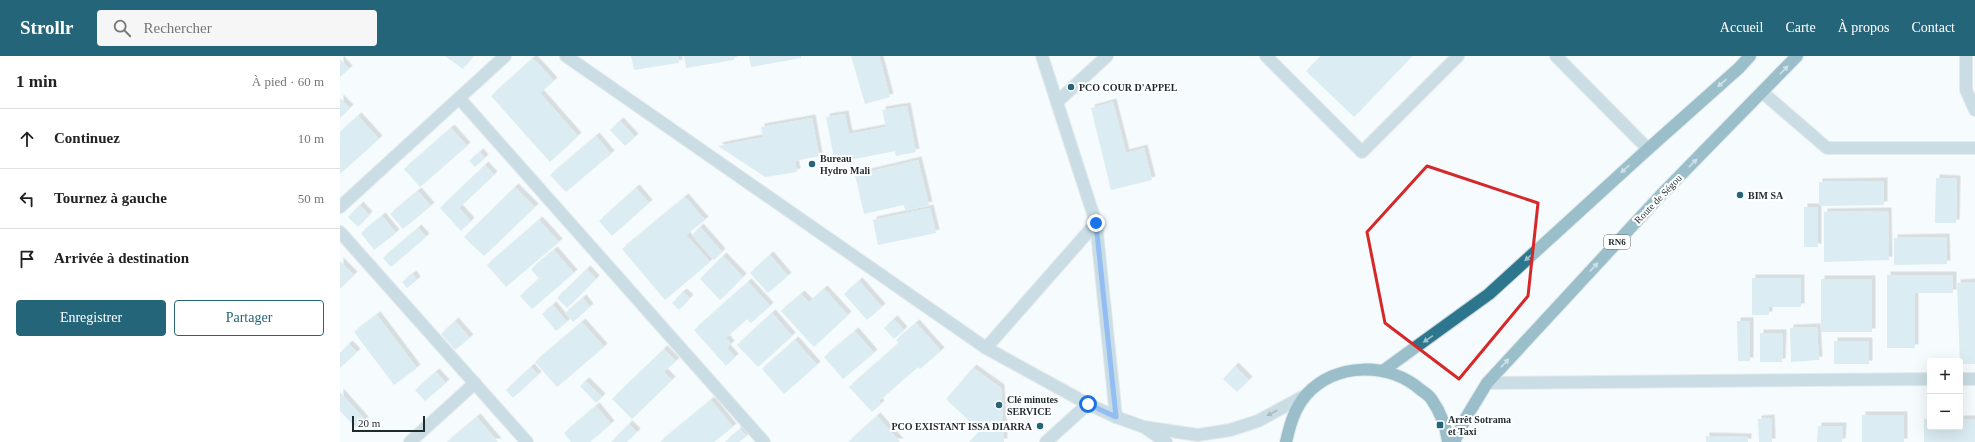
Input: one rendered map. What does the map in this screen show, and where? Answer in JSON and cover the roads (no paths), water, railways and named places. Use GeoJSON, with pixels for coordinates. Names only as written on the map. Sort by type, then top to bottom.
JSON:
{"type":"FeatureCollection","features":[{"type":"Feature","properties":{"kind":"highway"},"geometry":{"type":"LineString","coordinates":[[1384,370],[1489,294],[1739,68],[1750,56]]}},
{"type":"Feature","properties":{"kind":"highway","name":"Route de Ségou"},"geometry":{"type":"LineString","coordinates":[[1454,442],[1466,416],[1487,383],[1660,196],[1797,56]]}},
{"type":"Feature","properties":{"kind":"highway"},"geometry":{"type":"LineString","coordinates":[[1286,442],[1291,418],[1306,395],[1328,378],[1355,369],[1384,370],[1410,380],[1432,399],[1446,423],[1448,442]]}},
{"type":"Feature","properties":{"kind":"street"},"geometry":{"type":"LineString","coordinates":[[340,207],[506,56]]}},
{"type":"Feature","properties":{"kind":"street"},"geometry":{"type":"LineString","coordinates":[[566,56],[986,348],[1088,404],[1116,417],[1144,427],[1198,435],[1230,430],[1258,421],[1306,395]]}},
{"type":"Feature","properties":{"kind":"street"},"geometry":{"type":"LineString","coordinates":[[1042,56],[1096,223],[1116,417]]}},
{"type":"Feature","properties":{"kind":"street"},"geometry":{"type":"LineString","coordinates":[[1057,102],[1107,56]]}},
{"type":"Feature","properties":{"kind":"street"},"geometry":{"type":"LineString","coordinates":[[1266,56],[1362,152],[1458,56]]}},
{"type":"Feature","properties":{"kind":"street"},"geometry":{"type":"LineString","coordinates":[[1556,56],[1648,149]]}},
{"type":"Feature","properties":{"kind":"street"},"geometry":{"type":"LineString","coordinates":[[1966,56],[1966,90],[1975,110]]}},
{"type":"Feature","properties":{"kind":"street"},"geometry":{"type":"LineString","coordinates":[[1762,92],[1827,148],[1975,148]]}},
{"type":"Feature","properties":{"kind":"street"},"geometry":{"type":"LineString","coordinates":[[459,98],[764,442]]}},
{"type":"Feature","properties":{"kind":"street"},"geometry":{"type":"LineString","coordinates":[[986,348],[1096,223]]}},
{"type":"Feature","properties":{"kind":"street"},"geometry":{"type":"LineString","coordinates":[[340,232],[527,442]]}},
{"type":"Feature","properties":{"kind":"street"},"geometry":{"type":"LineString","coordinates":[[1487,383],[1927,379]]}},
{"type":"Feature","properties":{"kind":"street"},"geometry":{"type":"LineString","coordinates":[[1963,379],[1975,379]]}},
{"type":"Feature","properties":{"kind":"street"},"geometry":{"type":"LineString","coordinates":[[410,442],[474,383]]}},
{"type":"Feature","properties":{"kind":"street"},"geometry":{"type":"LineString","coordinates":[[1046,442],[1088,404]]}},
{"type":"Feature","properties":{"kind":"street"},"geometry":{"type":"LineString","coordinates":[[1144,427],[1166,442]]}},
{"type":"Feature","properties":{"kind":"place","name":"PCO COUR D'APPEL"},"geometry":{"type":"Point","coordinates":[1071,87]}},
{"type":"Feature","properties":{"kind":"place","name":"Bureau Hydro Mali"},"geometry":{"type":"Point","coordinates":[812,164]}},
{"type":"Feature","properties":{"kind":"place","name":"BIM SA"},"geometry":{"type":"Point","coordinates":[1740,195]}},
{"type":"Feature","properties":{"kind":"place","name":"Clé minutes SERVICE"},"geometry":{"type":"Point","coordinates":[999,405]}},
{"type":"Feature","properties":{"kind":"place","name":"Arrêt Sotrama et Taxi"},"geometry":{"type":"Point","coordinates":[1440,425]}},
{"type":"Feature","properties":{"kind":"place","name":"PCO EXISTANT ISSA DIARRA"},"geometry":{"type":"Point","coordinates":[1040,426]}}]}
